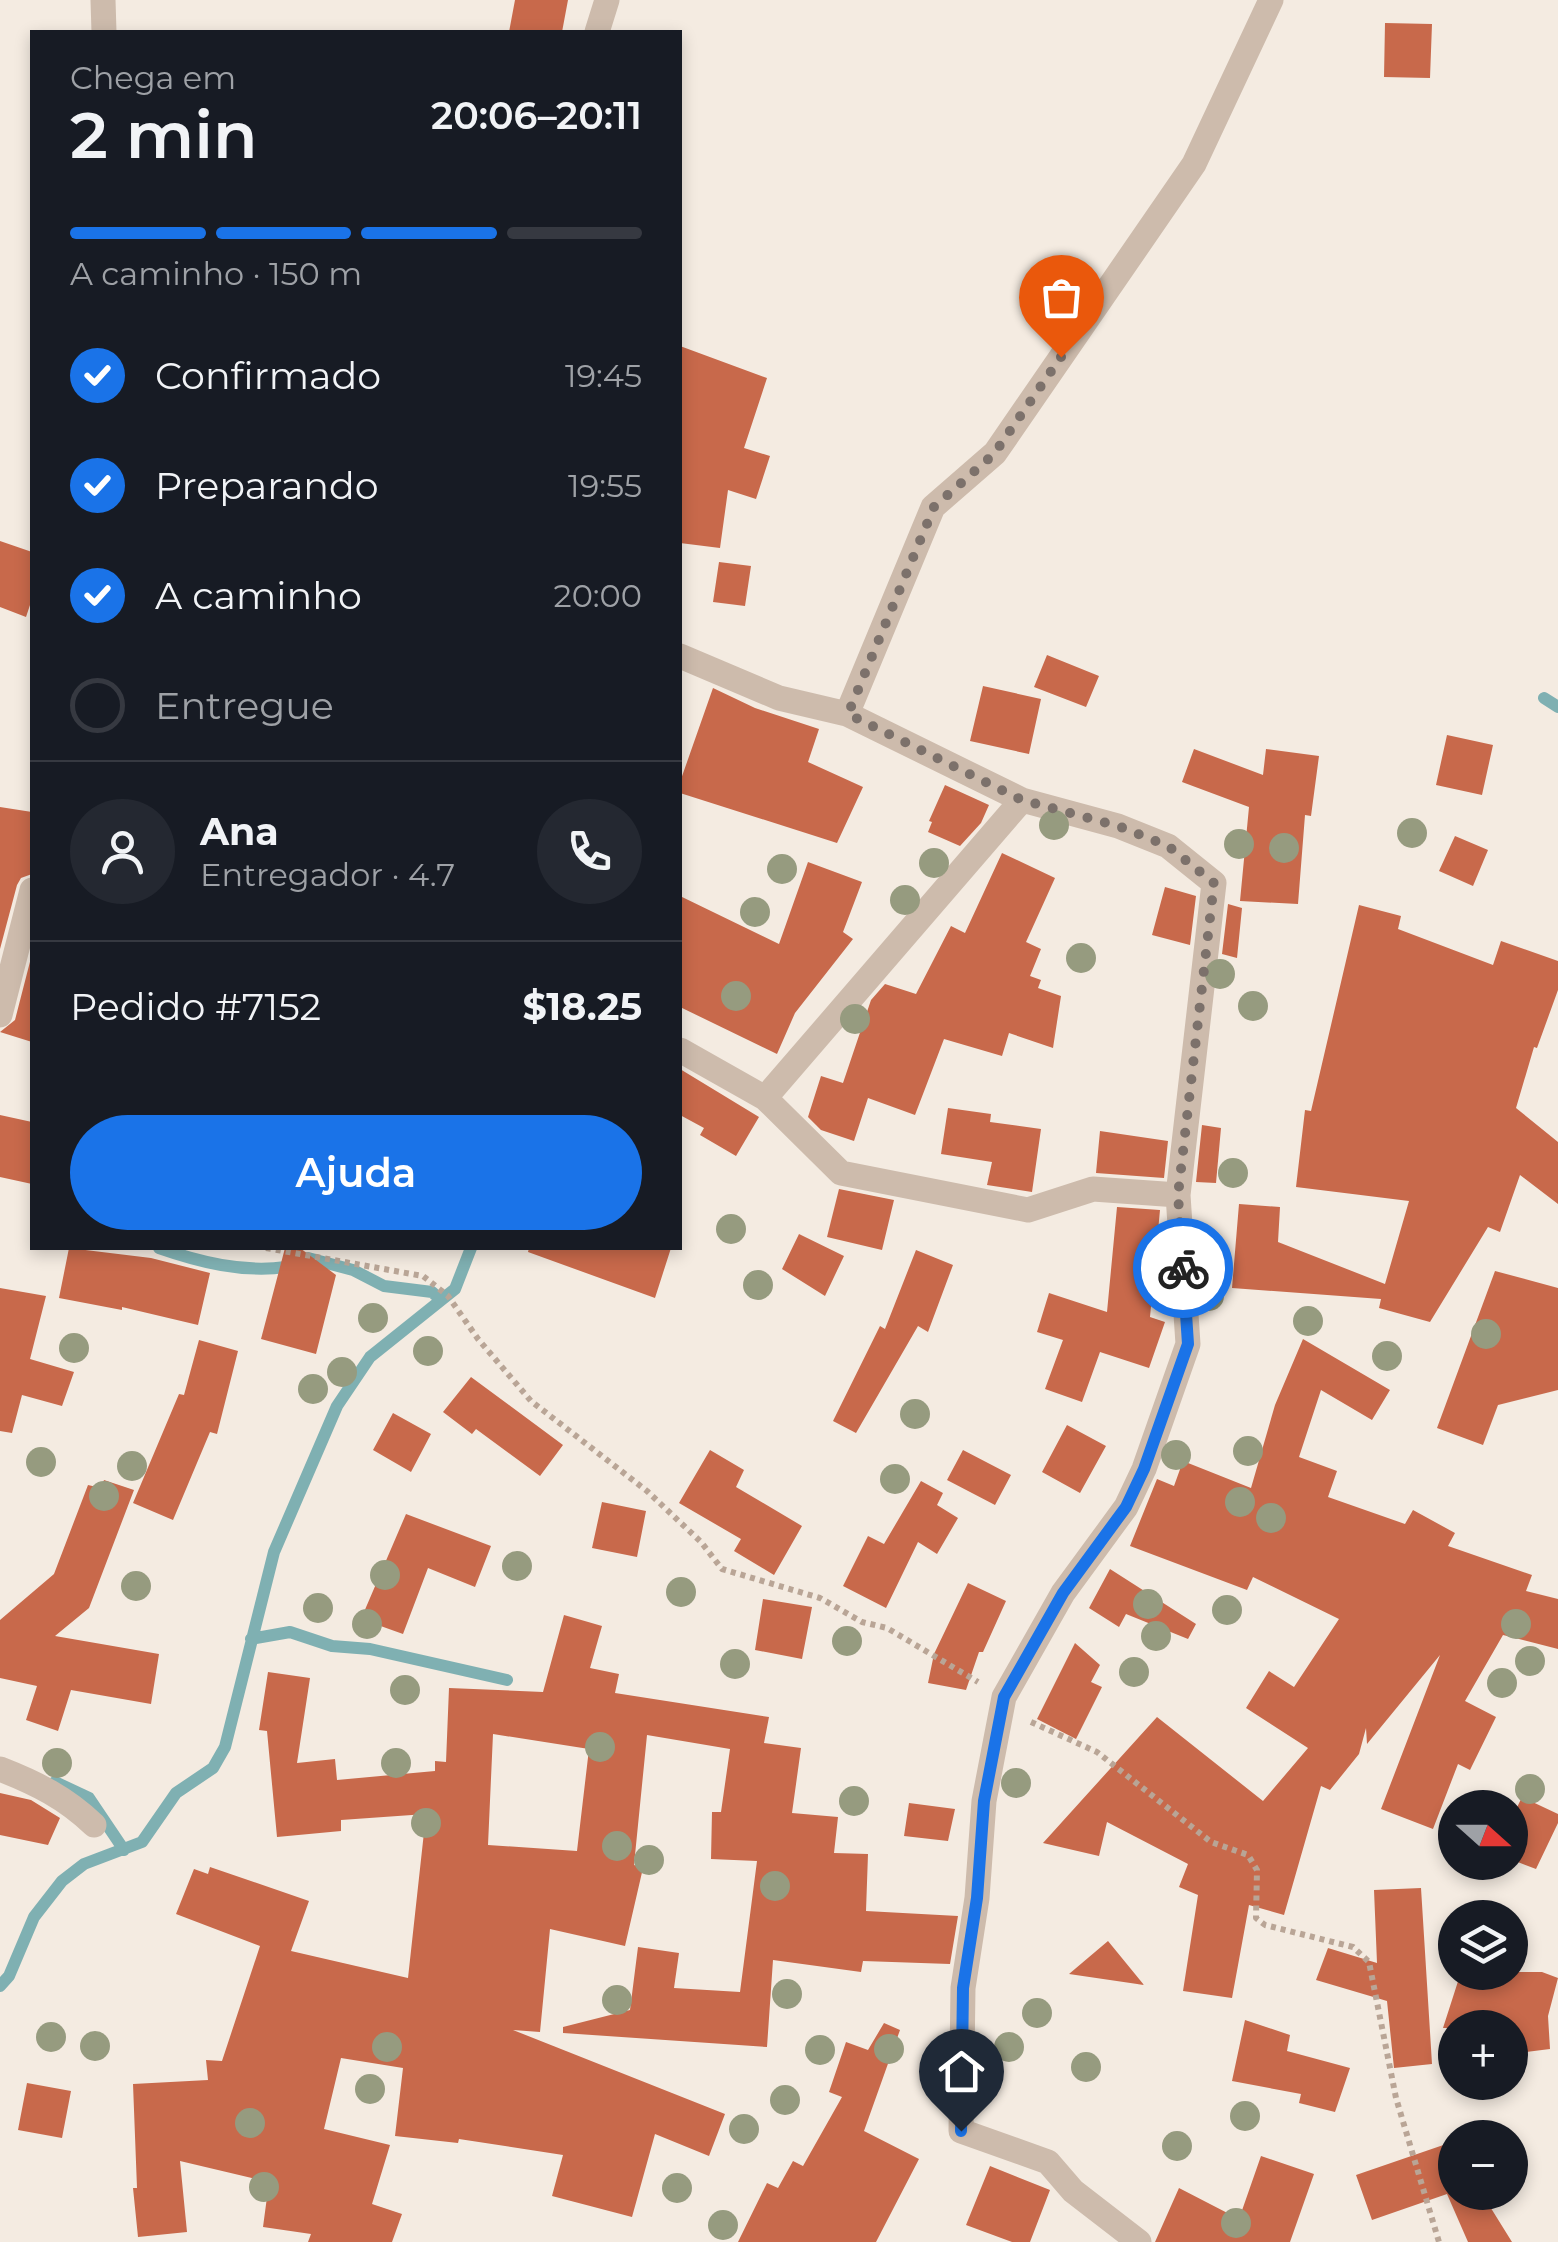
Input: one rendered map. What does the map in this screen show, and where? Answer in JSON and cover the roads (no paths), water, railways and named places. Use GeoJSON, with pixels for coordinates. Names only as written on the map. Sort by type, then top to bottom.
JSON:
{"type":"FeatureCollection","features":[{"type":"Feature","properties":{"kind":"street"},"geometry":{"type":"LineString","coordinates":[[103,0],[104,30]]}},
{"type":"Feature","properties":{"kind":"street"},"geometry":{"type":"LineString","coordinates":[[598,30],[607,0]]}},
{"type":"Feature","properties":{"kind":"street"},"geometry":{"type":"LineString","coordinates":[[848,714],[934,507],[994,454],[1194,164],[1271,0]]}},
{"type":"Feature","properties":{"kind":"street"},"geometry":{"type":"LineString","coordinates":[[682,657],[779,698],[848,714],[1022,800],[1118,826],[1168,846],[1214,883],[1178,1195],[1188,1344],[1144,1469],[1126,1507],[1063,1593],[1004,1697],[984,1801],[977,1898],[963,1988],[961,2131],[1048,2162],[1073,2192],[1139,2242]]}},
{"type":"Feature","properties":{"kind":"street"},"geometry":{"type":"LineString","coordinates":[[765,1098],[1022,800]]}},
{"type":"Feature","properties":{"kind":"street"},"geometry":{"type":"LineString","coordinates":[[0,1015],[12,922],[30,893]]}},
{"type":"Feature","properties":{"kind":"street"},"geometry":{"type":"LineString","coordinates":[[682,1051],[765,1098],[841,1173],[1028,1210],[1093,1189],[1178,1195]]}},
{"type":"Feature","properties":{"kind":"street"},"geometry":{"type":"LineString","coordinates":[[0,1769],[40,1785],[76,1807],[94,1825]]}},
{"type":"Feature","properties":{"kind":"waterway"},"geometry":{"type":"LineString","coordinates":[[1544,698],[1558,707]]}},
{"type":"Feature","properties":{"kind":"waterway"},"geometry":{"type":"LineString","coordinates":[[166,1250],[205,1262],[254,1269],[289,1266],[308,1258],[353,1270],[384,1286],[432,1292],[440,1299]]}},
{"type":"Feature","properties":{"kind":"waterway"},"geometry":{"type":"LineString","coordinates":[[0,1986],[9,1976],[34,1917],[62,1881],[84,1864],[142,1842],[176,1793],[213,1768],[225,1747],[274,1552],[337,1406],[370,1357],[455,1289],[470,1250]]}},
{"type":"Feature","properties":{"kind":"waterway"},"geometry":{"type":"LineString","coordinates":[[251,1639],[290,1632],[332,1646],[370,1649],[507,1680]]}},
{"type":"Feature","properties":{"kind":"waterway"},"geometry":{"type":"LineString","coordinates":[[55,1782],[89,1798],[124,1850]]}}]}
